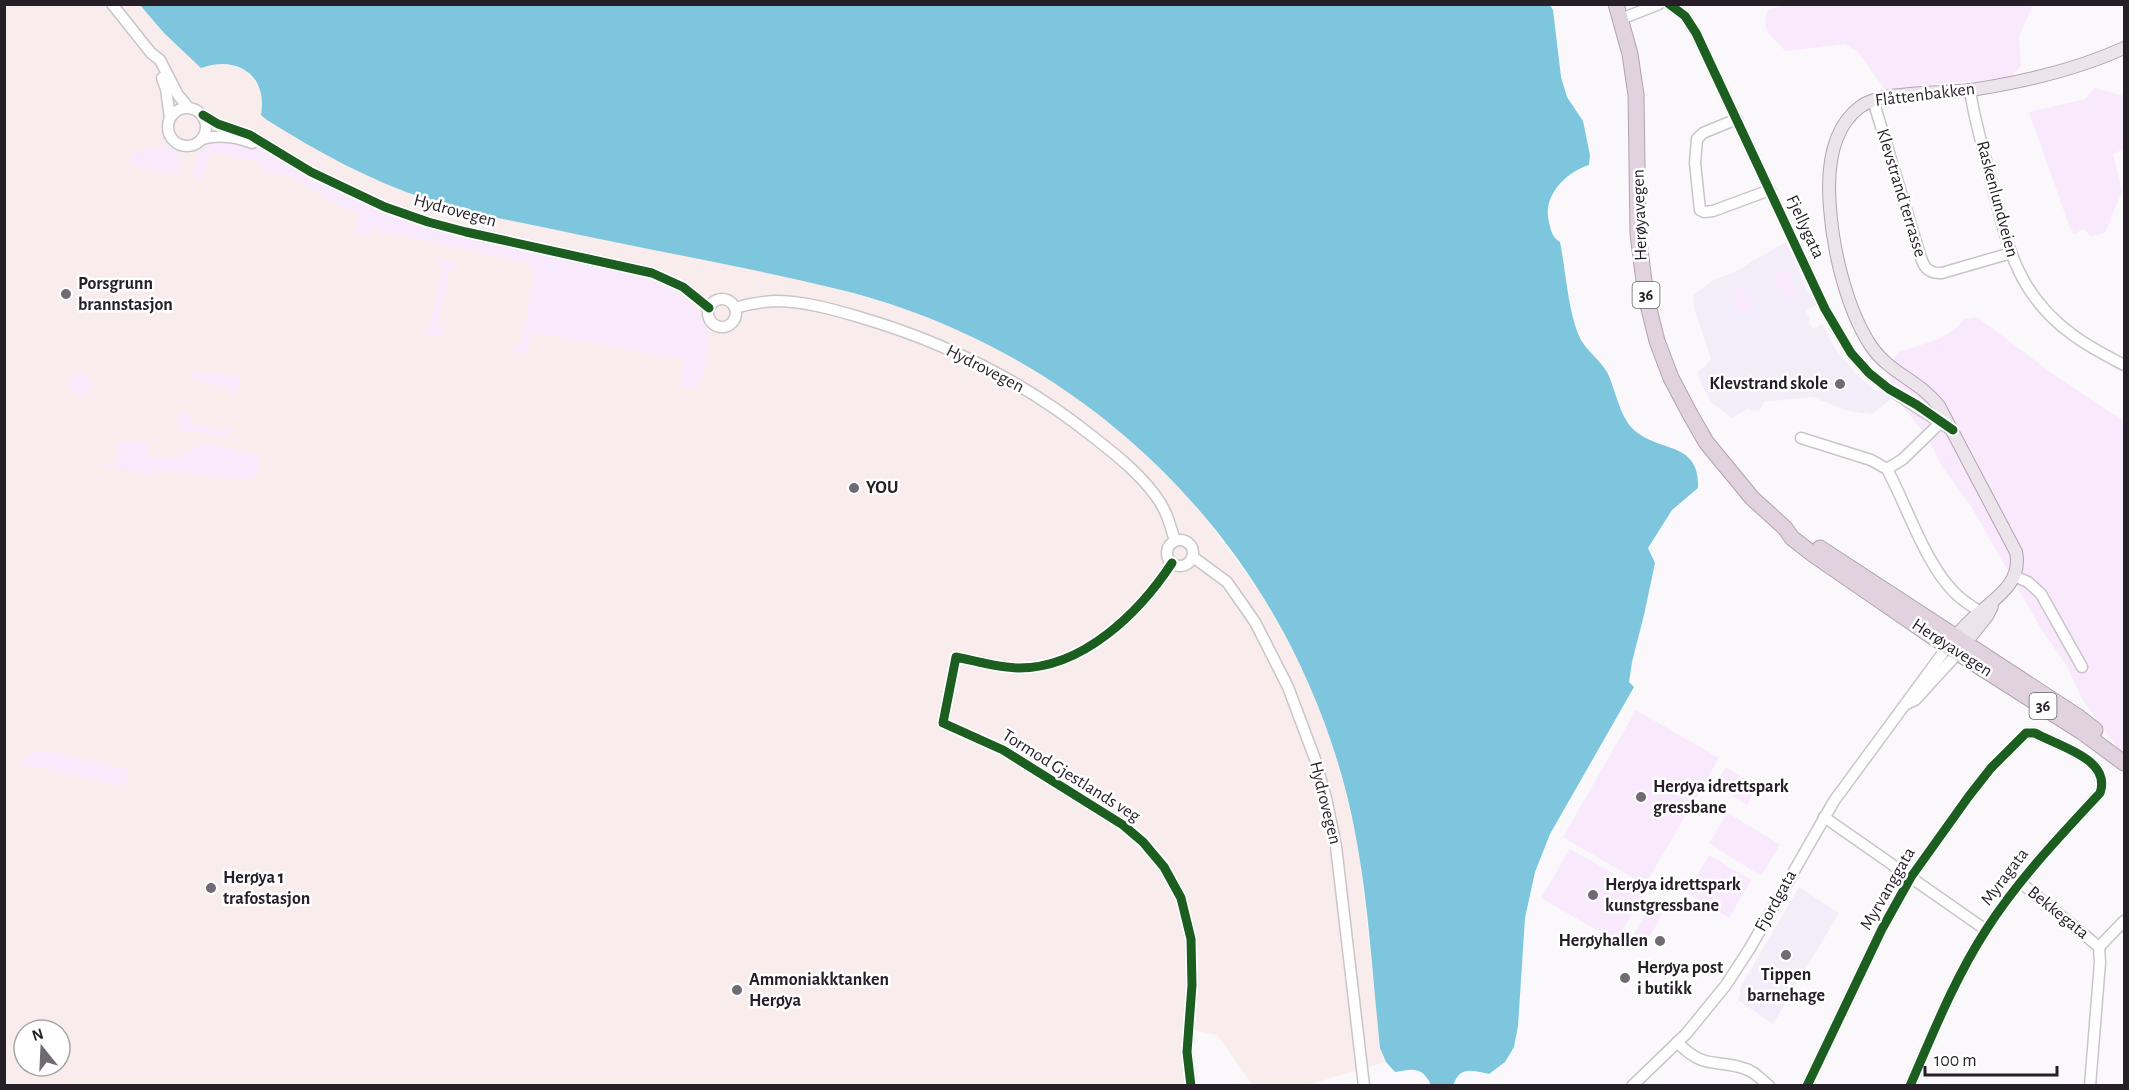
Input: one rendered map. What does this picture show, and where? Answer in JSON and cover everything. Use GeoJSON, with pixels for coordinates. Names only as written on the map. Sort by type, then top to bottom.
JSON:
{"type":"FeatureCollection","features":[{"type":"Feature","properties":{"kind":"highway","name":"Herøyavegen"},"geometry":{"type":"LineString","coordinates":[[1616,4],[1632,65],[1636,95],[1640,258],[1646,297],[1657,341],[1679,395],[1706,441],[1742,486],[1785,528],[1792,538],[1824,563],[2082,720],[2124,756]]}},
{"type":"Feature","properties":{"kind":"highway","name":"Herøyavegen"},"geometry":{"type":"LineString","coordinates":[[1957,644],[2124,763]]}},
{"type":"Feature","properties":{"kind":"main road","name":"Flåttenbakken"},"geometry":{"type":"LineString","coordinates":[[2014,576],[2018,562],[2014,545],[1953,430],[1933,399],[1887,365],[1871,346],[1857,318],[1840,263],[1830,211],[1831,156],[1837,136],[1844,124],[1859,108],[1873,100],[1970,90],[2024,80],[2067,70],[2124,48]]}},
{"type":"Feature","properties":{"kind":"main road"},"geometry":{"type":"LineString","coordinates":[[1957,644],[2014,576]]}},
{"type":"Feature","properties":{"kind":"street"},"geometry":{"type":"LineString","coordinates":[[112,4],[160,60],[178,95],[188,107],[203,115],[207,127],[198,143],[188,146],[174,141],[168,128],[170,117],[166,89],[151,52]]}},
{"type":"Feature","properties":{"kind":"street"},"geometry":{"type":"LineString","coordinates":[[1621,20],[1659,4]]}},
{"type":"Feature","properties":{"kind":"street","name":"Fjellygata"},"geometry":{"type":"LineString","coordinates":[[1669,4],[1679,10],[1691,23],[1825,309],[1851,353],[1869,373],[1953,430]]}},
{"type":"Feature","properties":{"kind":"street","name":"Raskenlundveien"},"geometry":{"type":"LineString","coordinates":[[1970,90],[1974,115],[2011,253],[2028,289],[2054,319],[2089,346],[2124,365]]}},
{"type":"Feature","properties":{"kind":"street","name":"Klevstrand terrasse"},"geometry":{"type":"LineString","coordinates":[[1873,100],[1921,259],[1927,270],[1942,273],[2011,253]]}},
{"type":"Feature","properties":{"kind":"street"},"geometry":{"type":"LineString","coordinates":[[170,117],[178,110],[188,107]]}},
{"type":"Feature","properties":{"kind":"street","name":"Hydrovegen"},"geometry":{"type":"LineString","coordinates":[[203,115],[218,124],[250,135],[269,148],[339,186],[402,214],[466,232],[652,273],[683,287],[709,308]]}},
{"type":"Feature","properties":{"kind":"street","name":"Fjellygata"},"geometry":{"type":"LineString","coordinates":[[1737,119],[1696,138],[1695,163],[1700,210],[1713,212],[1770,190]]}},
{"type":"Feature","properties":{"kind":"street","name":"Hydrovegen"},"geometry":{"type":"LineString","coordinates":[[202,139],[227,136],[269,148]]}},
{"type":"Feature","properties":{"kind":"street"},"geometry":{"type":"LineString","coordinates":[[716,300],[727,300],[735,308],[733,322],[720,327],[710,320],[709,308],[716,300]]}},
{"type":"Feature","properties":{"kind":"street","name":"Hydrovegen"},"geometry":{"type":"LineString","coordinates":[[735,308],[777,301],[817,306],[905,332],[966,356],[1051,405],[1127,465],[1156,495],[1167,514],[1175,540]]}},
{"type":"Feature","properties":{"kind":"street"},"geometry":{"type":"LineString","coordinates":[[1887,469],[1903,459],[1941,423]]}},
{"type":"Feature","properties":{"kind":"street"},"geometry":{"type":"LineString","coordinates":[[1801,438],[1871,460],[1887,469],[1909,517],[1941,576],[1956,594],[1984,614]]}},
{"type":"Feature","properties":{"kind":"street"},"geometry":{"type":"LineString","coordinates":[[1175,540],[1184,540],[1191,544],[1193,557],[1187,565],[1182,566],[1172,563],[1167,551],[1175,540]]}},
{"type":"Feature","properties":{"kind":"street","name":"Hydrovegen"},"geometry":{"type":"LineString","coordinates":[[1193,557],[1227,582],[1255,622],[1288,687],[1315,759],[1336,846],[1364,1086]]}},
{"type":"Feature","properties":{"kind":"street","name":"Tormod Gjestlands veg"},"geometry":{"type":"LineString","coordinates":[[1172,563],[1113,629],[1095,644],[1066,659],[1041,666],[1017,668],[956,657],[943,723],[1003,750],[1123,825],[1144,843],[1164,867],[1181,898],[1191,939],[1192,985],[1187,1052],[1191,1086]]}},
{"type":"Feature","properties":{"kind":"street"},"geometry":{"type":"LineString","coordinates":[[2014,576],[2028,582],[2041,594],[2082,667]]}},
{"type":"Feature","properties":{"kind":"street","name":"Fjordgata"},"geometry":{"type":"LineString","coordinates":[[1632,1086],[1704,1013],[1737,968],[1824,817],[1854,772],[1906,705],[1915,700],[1957,644]]}},
{"type":"Feature","properties":{"kind":"street","name":"Myrvanggata"},"geometry":{"type":"LineString","coordinates":[[1807,1086],[1887,920],[1911,877],[1991,768],[2017,740],[2031,732]]}},
{"type":"Feature","properties":{"kind":"street","name":"Myragata"},"geometry":{"type":"LineString","coordinates":[[1910,1086],[1944,1009],[1986,930],[2049,847],[2100,793],[2103,784],[2102,776],[2088,759],[2031,732]]}},
{"type":"Feature","properties":{"kind":"street"},"geometry":{"type":"LineString","coordinates":[[1824,817],[1986,930]]}},
{"type":"Feature","properties":{"kind":"street","name":"Bekkegata"},"geometry":{"type":"LineString","coordinates":[[2021,883],[2099,947],[2100,962],[2090,1086]]}},
{"type":"Feature","properties":{"kind":"street"},"geometry":{"type":"LineString","coordinates":[[2099,947],[2124,921]]}},
{"type":"Feature","properties":{"kind":"street"},"geometry":{"type":"LineString","coordinates":[[1677,1042],[1693,1057],[1704,1062],[1748,1070],[1768,1086]]}},
{"type":"Feature","properties":{"kind":"shaded area"},"geometry":{"type":"Polygon","coordinates":[[[5,4],[140,5],[164,33],[211,64],[225,63],[248,72],[260,89],[263,104],[261,115],[905,309],[1002,350],[1059,385],[1135,443],[1170,477],[1203,515],[1258,589],[1298,658],[1319,708],[1344,785],[1358,844],[1382,1056],[1386,1062],[1307,1085],[1253,1085],[1217,1035],[1187,1029],[1191,1085],[5,1086],[5,4]]]}},
{"type":"Feature","properties":{"kind":"shaded area"},"geometry":{"type":"Polygon","coordinates":[[[1786,5],[2033,5],[2019,36],[2021,66],[2009,78],[1906,87],[1889,95],[1858,52],[1845,44],[1785,51],[1768,32],[1765,22],[1769,9],[1786,5]]]}},
{"type":"Feature","properties":{"kind":"shaded area"},"geometry":{"type":"Polygon","coordinates":[[[2095,88],[2124,96],[2124,149],[2113,154],[2122,191],[2105,233],[2091,236],[2083,229],[2074,234],[2070,228],[2029,112],[2085,99],[2095,88]]]}},
{"type":"Feature","properties":{"kind":"shaded area"},"geometry":{"type":"Polygon","coordinates":[[[214,141],[241,142],[251,145],[352,198],[410,221],[499,245],[610,268],[641,277],[669,289],[691,304],[705,325],[707,350],[701,380],[695,388],[684,388],[681,385],[684,359],[532,332],[528,348],[523,354],[515,352],[514,345],[521,346],[536,271],[530,269],[531,263],[371,229],[369,235],[355,233],[359,213],[351,211],[289,176],[261,170],[263,163],[211,152],[208,167],[204,167],[202,179],[193,178],[198,153],[214,141]]]}},
{"type":"Feature","properties":{"kind":"shaded area"},"geometry":{"type":"Polygon","coordinates":[[[158,147],[174,150],[178,158],[180,175],[131,165],[132,153],[158,147]]]}},
{"type":"Feature","properties":{"kind":"shaded area"},"geometry":{"type":"Polygon","coordinates":[[[1786,242],[1808,292],[1818,304],[1806,311],[1810,325],[1813,329],[1822,324],[1834,347],[1856,374],[1875,391],[1880,390],[1895,396],[1872,414],[1848,411],[1812,397],[1764,402],[1759,411],[1747,409],[1732,418],[1711,402],[1697,374],[1711,359],[1695,311],[1693,295],[1715,279],[1731,274],[1786,242]]]}},
{"type":"Feature","properties":{"kind":"shaded area"},"geometry":{"type":"Polygon","coordinates":[[[438,259],[454,261],[458,265],[457,268],[450,267],[437,329],[444,331],[442,336],[437,337],[424,332],[423,327],[430,328],[443,266],[436,264],[438,259]]]}},
{"type":"Feature","properties":{"kind":"shaded area"},"geometry":{"type":"Polygon","coordinates":[[[1786,269],[1799,295],[1785,302],[1772,277],[1786,269]]]}},
{"type":"Feature","properties":{"kind":"shaded area"},"geometry":{"type":"Polygon","coordinates":[[[1742,285],[1754,307],[1740,314],[1728,292],[1742,285]]]}},
{"type":"Feature","properties":{"kind":"shaded area"},"geometry":{"type":"Polygon","coordinates":[[[1977,317],[2057,377],[2124,421],[2124,758],[2081,697],[2067,666],[2043,632],[1971,506],[1940,464],[1929,439],[1896,398],[1888,373],[1898,352],[1934,340],[1951,332],[1964,319],[1977,317]]]}},
{"type":"Feature","properties":{"kind":"shaded area"},"geometry":{"type":"Polygon","coordinates":[[[191,372],[241,376],[238,391],[230,394],[231,388],[193,379],[191,372]]]}},
{"type":"Feature","properties":{"kind":"shaded area"},"geometry":{"type":"Polygon","coordinates":[[[76,373],[84,373],[91,380],[91,388],[84,395],[76,395],[69,388],[69,380],[76,373]]]}},
{"type":"Feature","properties":{"kind":"shaded area"},"geometry":{"type":"Polygon","coordinates":[[[186,410],[191,418],[190,425],[223,432],[224,426],[231,427],[230,433],[222,437],[179,429],[182,412],[186,410]]]}},
{"type":"Feature","properties":{"kind":"shaded area"},"geometry":{"type":"Polygon","coordinates":[[[121,441],[150,445],[147,456],[162,459],[163,457],[174,459],[204,443],[256,455],[259,459],[258,473],[248,479],[159,470],[149,475],[99,464],[100,462],[116,465],[121,441]]]}},
{"type":"Feature","properties":{"kind":"shaded area","name":"Herøya idrettspark gressbane"},"geometry":{"type":"Polygon","coordinates":[[[1636,710],[1719,758],[1645,885],[1563,837],[1636,710]]]}},
{"type":"Feature","properties":{"kind":"shaded area"},"geometry":{"type":"Polygon","coordinates":[[[38,750],[128,769],[125,786],[18,763],[38,750]]]}},
{"type":"Feature","properties":{"kind":"shaded area"},"geometry":{"type":"Polygon","coordinates":[[[1726,767],[1758,787],[1747,805],[1715,785],[1726,767]]]}},
{"type":"Feature","properties":{"kind":"shaded area"},"geometry":{"type":"Polygon","coordinates":[[[1728,813],[1780,845],[1761,876],[1709,843],[1728,813]]]}},
{"type":"Feature","properties":{"kind":"shaded area","name":"Herøya idrettspark kunstgressbane"},"geometry":{"type":"Polygon","coordinates":[[[1570,849],[1645,892],[1616,941],[1541,898],[1570,849]]]}},
{"type":"Feature","properties":{"kind":"shaded area"},"geometry":{"type":"Polygon","coordinates":[[[1709,855],[1751,880],[1729,918],[1687,893],[1709,855]]]}},
{"type":"Feature","properties":{"kind":"shaded area"},"geometry":{"type":"Polygon","coordinates":[[[1799,887],[1839,913],[1773,1024],[1738,1000],[1740,988],[1799,887]]]}},
{"type":"Feature","properties":{"kind":"shaded area"},"geometry":{"type":"Polygon","coordinates":[[[1650,906],[1663,914],[1645,944],[1632,937],[1650,906]]]}},
{"type":"Feature","properties":{"kind":"water"},"geometry":{"type":"Polygon","coordinates":[[[140,5],[1550,5],[1553,10],[1561,77],[1567,97],[1583,121],[1590,155],[1589,165],[1572,173],[1558,186],[1549,203],[1548,212],[1552,234],[1560,242],[1570,305],[1577,330],[1581,340],[1607,372],[1621,410],[1629,424],[1644,437],[1685,455],[1692,462],[1697,473],[1698,488],[1672,510],[1648,548],[1655,563],[1632,662],[1629,682],[1634,687],[1550,834],[1535,872],[1525,918],[1518,1026],[1514,1047],[1505,1062],[1489,1074],[1463,1072],[1453,1086],[1431,1085],[1420,1072],[1412,1070],[1395,1072],[1386,1062],[1380,1048],[1367,915],[1352,816],[1344,784],[1313,694],[1271,609],[1218,533],[1156,464],[1085,404],[1006,354],[920,315],[829,287],[473,212],[441,204],[384,183],[325,154],[267,120],[261,115],[260,89],[255,79],[238,67],[227,64],[201,68],[164,33],[140,5]]]}},
{"type":"Feature","properties":{"kind":"cycle path"},"geometry":{"type":"LineString","coordinates":[[1669,4],[1685,16],[1696,33],[1825,309],[1851,353],[1869,373],[1889,389],[1953,430]]}},
{"type":"Feature","properties":{"kind":"cycle path"},"geometry":{"type":"LineString","coordinates":[[203,115],[218,124],[250,135],[311,172],[385,207],[466,232],[652,273],[683,287],[709,308]]}},
{"type":"Feature","properties":{"kind":"cycle path"},"geometry":{"type":"LineString","coordinates":[[1172,563],[1159,582],[1126,618],[1087,648],[1065,659],[1043,666],[1011,668],[956,657],[943,723],[1003,750],[1123,825],[1143,842],[1164,867],[1181,898],[1191,939],[1192,985],[1187,1052],[1191,1086]]}},
{"type":"Feature","properties":{"kind":"cycle path"},"geometry":{"type":"LineString","coordinates":[[1807,1086],[1882,929],[1911,877],[1991,768],[2026,733],[2035,733],[2081,755],[2091,763],[2098,771],[2102,781],[2100,793],[2025,876],[1986,930],[1954,986],[1910,1086]]}},
{"type":"Feature","properties":{"kind":"place","name":"Porsgrunn brannstasjon"},"geometry":{"type":"Point","coordinates":[66,294]}},
{"type":"Feature","properties":{"kind":"place","name":"Klevstrand skole"},"geometry":{"type":"Point","coordinates":[1840,384]}},
{"type":"Feature","properties":{"kind":"place","name":"YOU"},"geometry":{"type":"Point","coordinates":[854,488]}},
{"type":"Feature","properties":{"kind":"place","name":"Herøya idrettspark gressbane"},"geometry":{"type":"Point","coordinates":[1641,797]}},
{"type":"Feature","properties":{"kind":"place","name":"Herøya 1 trafostasjon"},"geometry":{"type":"Point","coordinates":[211,888]}},
{"type":"Feature","properties":{"kind":"place","name":"Herøya idrettspark kunstgressbane"},"geometry":{"type":"Point","coordinates":[1593,895]}},
{"type":"Feature","properties":{"kind":"place","name":"Herøyhallen"},"geometry":{"type":"Point","coordinates":[1660,941]}},
{"type":"Feature","properties":{"kind":"place","name":"Tippen barnehage"},"geometry":{"type":"Point","coordinates":[1786,955]}},
{"type":"Feature","properties":{"kind":"place","name":"Herøya post i butikk"},"geometry":{"type":"Point","coordinates":[1625,978]}},
{"type":"Feature","properties":{"kind":"place","name":"Ammoniakktanken Herøya"},"geometry":{"type":"Point","coordinates":[737,990]}}]}
